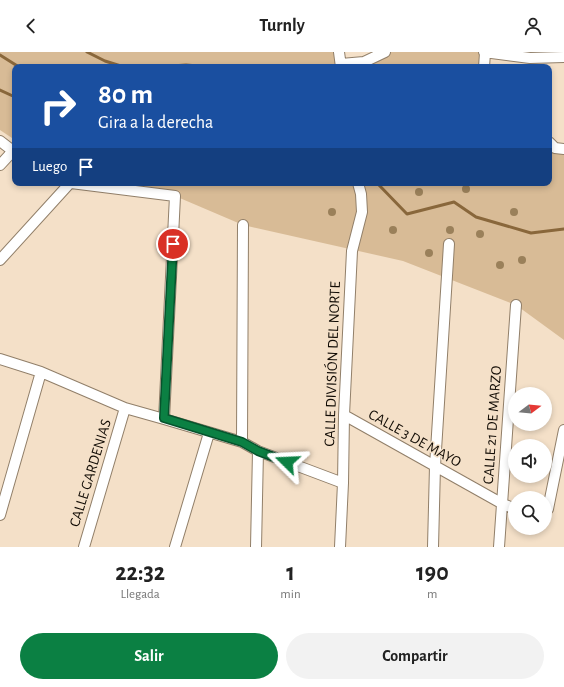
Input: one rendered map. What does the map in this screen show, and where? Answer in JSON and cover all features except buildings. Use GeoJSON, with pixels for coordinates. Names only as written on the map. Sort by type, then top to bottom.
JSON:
{"type":"FeatureCollection","features":[{"type":"Feature","properties":{"kind":"street"},"geometry":{"type":"LineString","coordinates":[[339,52],[341,64]]}},
{"type":"Feature","properties":{"kind":"street"},"geometry":{"type":"LineString","coordinates":[[352,64],[364,62],[384,52]]}},
{"type":"Feature","properties":{"kind":"street"},"geometry":{"type":"LineString","coordinates":[[484,64],[484,52],[530,58],[564,57]]}},
{"type":"Feature","properties":{"kind":"street"},"geometry":{"type":"LineString","coordinates":[[0,141],[12,150]]}},
{"type":"Feature","properties":{"kind":"street"},"geometry":{"type":"LineString","coordinates":[[552,145],[555,148],[564,149]]}},
{"type":"Feature","properties":{"kind":"street"},"geometry":{"type":"LineString","coordinates":[[0,165],[12,152]]}},
{"type":"Feature","properties":{"kind":"street"},"geometry":{"type":"LineString","coordinates":[[0,260],[68,186]]}},
{"type":"Feature","properties":{"kind":"street"},"geometry":{"type":"LineString","coordinates":[[95,186],[175,196],[164,418]]}},
{"type":"Feature","properties":{"kind":"street","name":"CALLE DIVISIÓN DEL NORTE"},"geometry":{"type":"LineString","coordinates":[[340,547],[344,415],[352,252],[362,212],[359,186]]}},
{"type":"Feature","properties":{"kind":"street"},"geometry":{"type":"LineString","coordinates":[[242,442],[243,224]]}},
{"type":"Feature","properties":{"kind":"street"},"geometry":{"type":"LineString","coordinates":[[433,547],[435,466],[449,244]]}},
{"type":"Feature","properties":{"kind":"street","name":"CALLE 21 DE MARZO"},"geometry":{"type":"LineString","coordinates":[[499,547],[516,305]]}},
{"type":"Feature","properties":{"kind":"street"},"geometry":{"type":"LineString","coordinates":[[0,358],[41,372],[125,408],[164,418],[242,442],[258,451],[343,483]]}},
{"type":"Feature","properties":{"kind":"street"},"geometry":{"type":"LineString","coordinates":[[0,515],[41,372]]}},
{"type":"Feature","properties":{"kind":"street","name":"CALLE GARDENIAS"},"geometry":{"type":"LineString","coordinates":[[84,547],[125,408]]}},
{"type":"Feature","properties":{"kind":"street","name":"CALLE 3 DE MAYO"},"geometry":{"type":"LineString","coordinates":[[344,415],[501,504],[508,506]]}},
{"type":"Feature","properties":{"kind":"street"},"geometry":{"type":"LineString","coordinates":[[552,491],[564,430]]}},
{"type":"Feature","properties":{"kind":"street"},"geometry":{"type":"LineString","coordinates":[[175,547],[209,433]]}},
{"type":"Feature","properties":{"kind":"street"},"geometry":{"type":"LineString","coordinates":[[256,547],[258,451]]}},
{"type":"Feature","properties":{"kind":"shaded area"},"geometry":{"type":"Polygon","coordinates":[[[0,52],[339,52],[341,64],[12,64],[12,138],[0,130],[0,52]]]}},
{"type":"Feature","properties":{"kind":"shaded area"},"geometry":{"type":"Polygon","coordinates":[[[385,52],[484,52],[484,64],[341,64],[385,52]]]}},
{"type":"Feature","properties":{"kind":"shaded area"},"geometry":{"type":"Polygon","coordinates":[[[552,143],[564,149],[564,340],[516,305],[403,261],[243,225],[175,196],[143,186],[552,186],[552,143]]]}},
{"type":"Feature","properties":{"kind":"waterway"},"geometry":{"type":"LineString","coordinates":[[87,52],[114,64]]}},
{"type":"Feature","properties":{"kind":"waterway"},"geometry":{"type":"LineString","coordinates":[[0,55],[14,64]]}},
{"type":"Feature","properties":{"kind":"waterway"},"geometry":{"type":"LineString","coordinates":[[0,90],[12,96]]}},
{"type":"Feature","properties":{"kind":"waterway"},"geometry":{"type":"LineString","coordinates":[[380,186],[407,214],[454,202],[476,217],[531,233],[564,229]]}},
{"type":"Feature","properties":{"kind":"route"},"geometry":{"type":"LineString","coordinates":[[173,244],[164,418],[242,442],[258,451],[287,462]]}}]}
